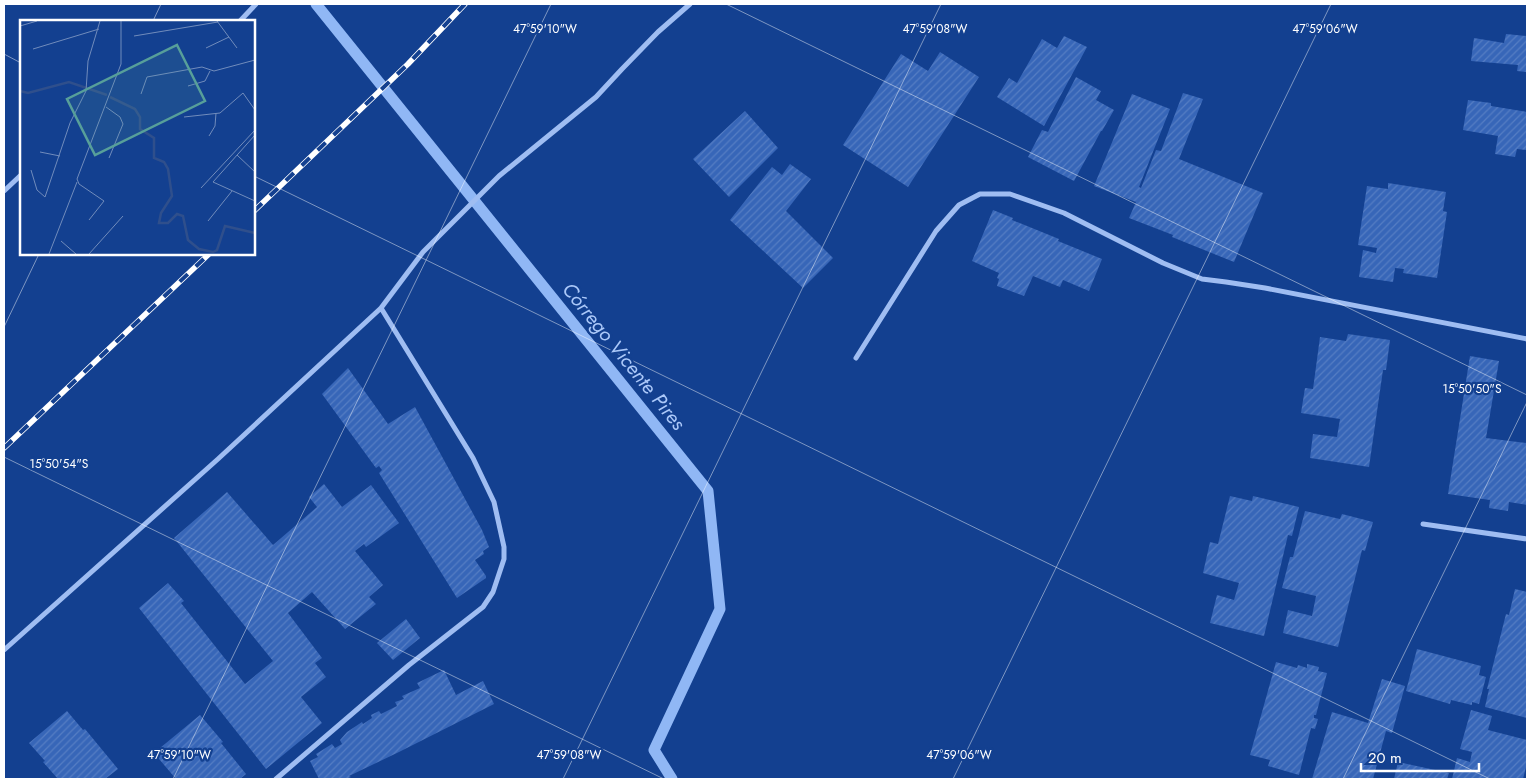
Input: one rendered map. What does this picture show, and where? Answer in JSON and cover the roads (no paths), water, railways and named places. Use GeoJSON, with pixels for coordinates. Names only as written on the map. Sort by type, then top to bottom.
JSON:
{"type":"FeatureCollection","features":[{"type":"Feature","properties":{"kind":"street"},"geometry":{"type":"LineString","coordinates":[[241,20],[256,4]]}},
{"type":"Feature","properties":{"kind":"street"},"geometry":{"type":"LineString","coordinates":[[4,650],[211,465],[381,308],[423,252],[450,224],[499,176],[596,97],[658,32],[690,4]]}},
{"type":"Feature","properties":{"kind":"street"},"geometry":{"type":"LineString","coordinates":[[4,191],[20,175]]}},
{"type":"Feature","properties":{"kind":"street"},"geometry":{"type":"LineString","coordinates":[[856,358],[936,231],[959,205],[980,194],[1010,194],[1064,213],[1163,263],[1202,279],[1265,288],[1527,339]]}},
{"type":"Feature","properties":{"kind":"street"},"geometry":{"type":"LineString","coordinates":[[276,779],[409,665],[483,606],[493,592],[504,559],[504,547],[494,502],[485,480],[381,308]]}},
{"type":"Feature","properties":{"kind":"street"},"geometry":{"type":"LineString","coordinates":[[1424,524],[1527,539]]}},
{"type":"Feature","properties":{"kind":"waterway","name":"Córrego Vicente Pires"},"geometry":{"type":"LineString","coordinates":[[316,4],[708,491],[720,609],[654,750],[672,779]]}},
{"type":"Feature","properties":{"kind":"railway"},"geometry":{"type":"LineString","coordinates":[[255,210],[408,64],[465,4]]}},
{"type":"Feature","properties":{"kind":"railway"},"geometry":{"type":"LineString","coordinates":[[4,448],[208,255]]}}]}
